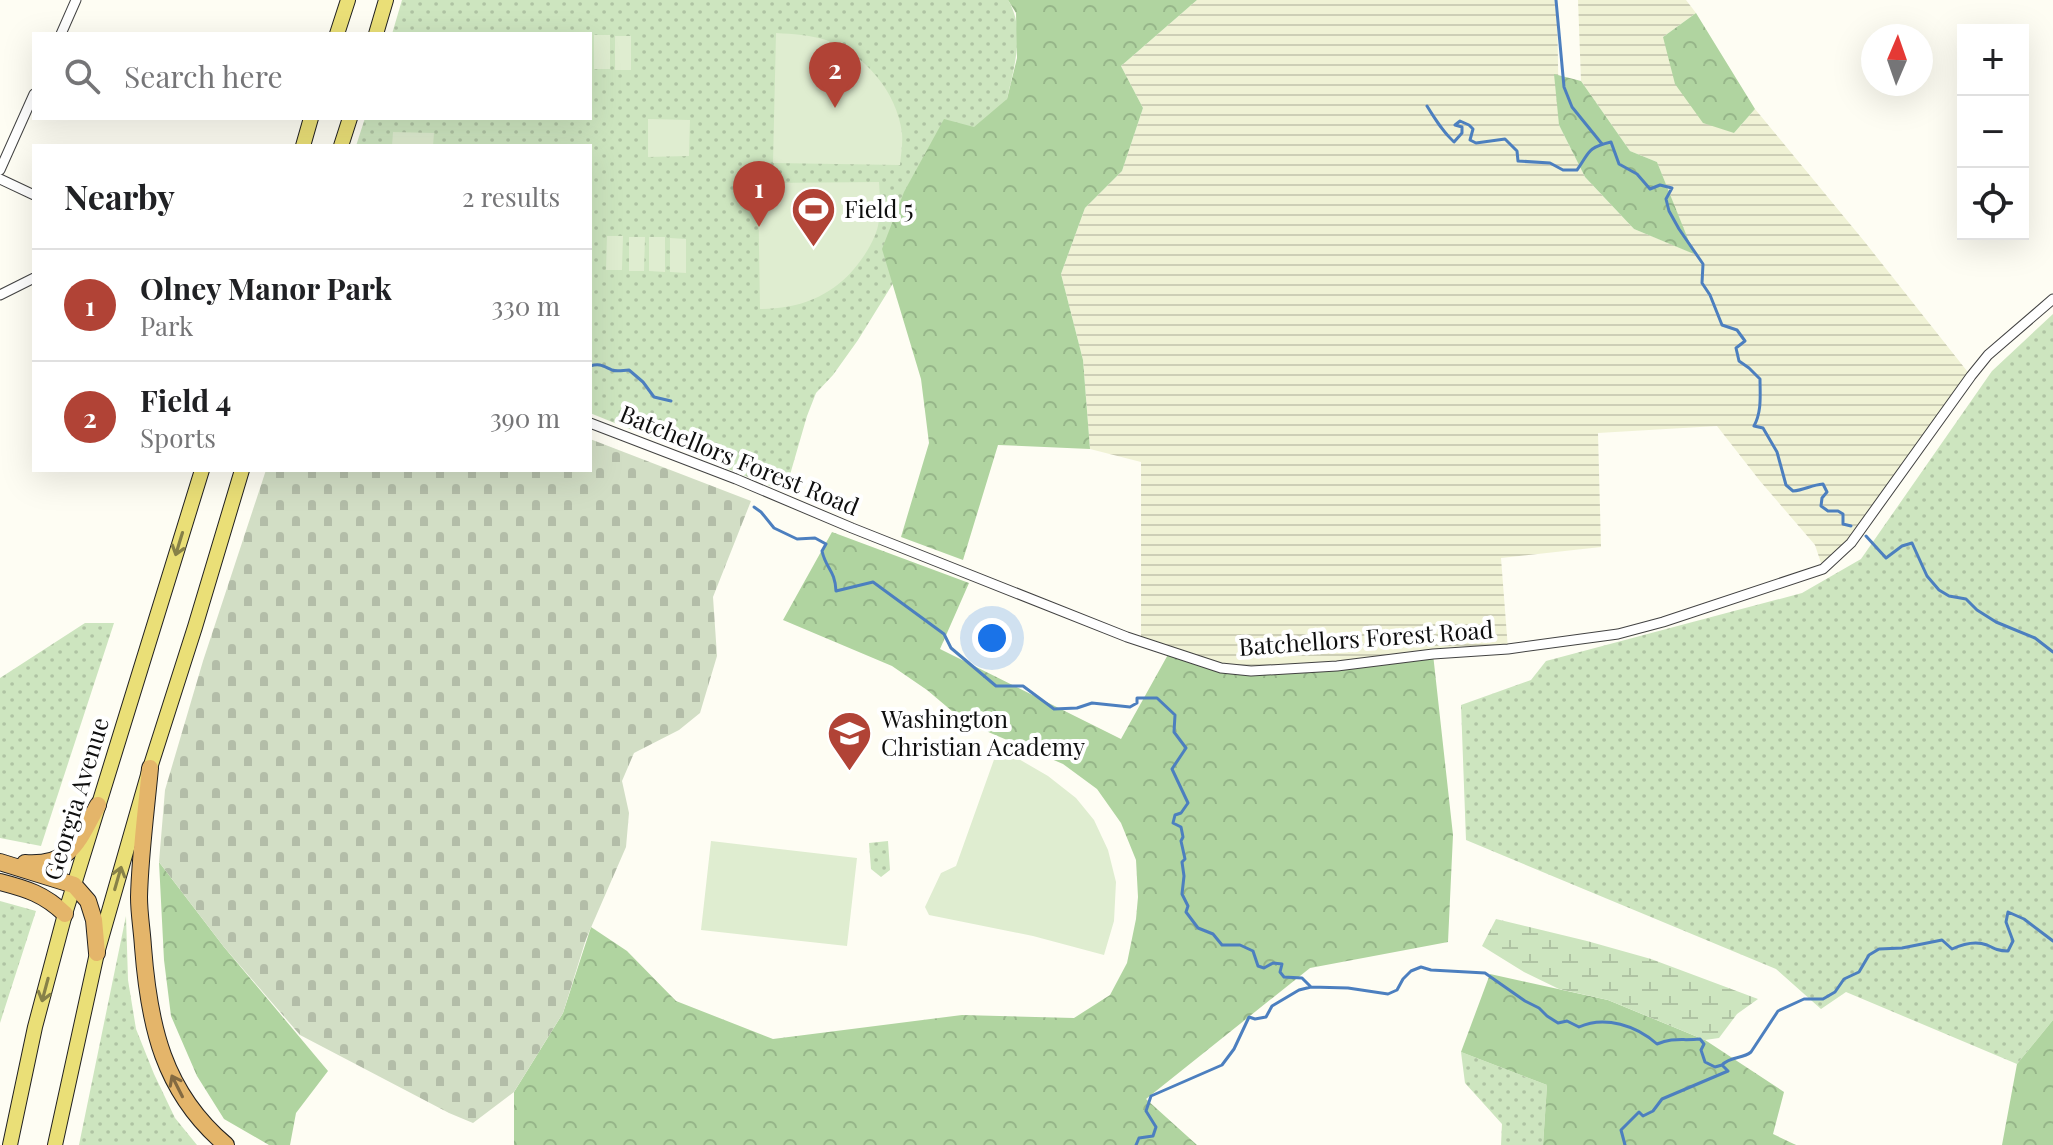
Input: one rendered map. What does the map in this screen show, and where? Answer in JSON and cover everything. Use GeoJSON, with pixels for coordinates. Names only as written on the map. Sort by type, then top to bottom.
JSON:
{"type":"FeatureCollection","features":[{"type":"Feature","properties":{"kind":"highway"},"geometry":{"type":"LineString","coordinates":[[150,768],[139,898],[150,1015],[166,1064],[183,1099],[208,1130],[226,1145]]}},
{"type":"Feature","properties":{"kind":"highway"},"geometry":{"type":"LineString","coordinates":[[0,861],[48,863],[59,859],[74,847],[98,805]]}},
{"type":"Feature","properties":{"kind":"highway"},"geometry":{"type":"LineString","coordinates":[[0,861],[74,885],[88,901],[94,920],[97,953]]}},
{"type":"Feature","properties":{"kind":"highway"},"geometry":{"type":"LineString","coordinates":[[0,882],[29,889],[51,901],[65,914]]}},
{"type":"Feature","properties":{"kind":"main road"},"geometry":{"type":"LineString","coordinates":[[338,32],[348,0]]}},
{"type":"Feature","properties":{"kind":"main road"},"geometry":{"type":"LineString","coordinates":[[377,32],[386,0]]}},
{"type":"Feature","properties":{"kind":"main road"},"geometry":{"type":"LineString","coordinates":[[304,144],[310,120]]}},
{"type":"Feature","properties":{"kind":"main road"},"geometry":{"type":"LineString","coordinates":[[342,144],[349,120]]}},
{"type":"Feature","properties":{"kind":"main road","name":"Georgia Avenue"},"geometry":{"type":"LineString","coordinates":[[10,1145],[35,1027],[65,914],[201,472]]}},
{"type":"Feature","properties":{"kind":"main road"},"geometry":{"type":"LineString","coordinates":[[55,1145],[97,953],[150,768],[241,472]]}},
{"type":"Feature","properties":{"kind":"street"},"geometry":{"type":"LineString","coordinates":[[62,32],[76,0]]}},
{"type":"Feature","properties":{"kind":"street"},"geometry":{"type":"LineString","coordinates":[[0,170],[32,98]]}},
{"type":"Feature","properties":{"kind":"street"},"geometry":{"type":"LineString","coordinates":[[0,179],[32,194]]}},
{"type":"Feature","properties":{"kind":"street"},"geometry":{"type":"LineString","coordinates":[[0,295],[32,279]]}},
{"type":"Feature","properties":{"kind":"street","name":"Batchellors Forest Road"},"geometry":{"type":"LineString","coordinates":[[592,424],[1127,637],[1199,662],[1251,671],[1337,666],[1433,654],[1508,649],[1618,634],[1823,569],[1851,543],[1988,355],[2053,299]]}},
{"type":"Feature","properties":{"kind":"green space"},"geometry":{"type":"Polygon","coordinates":[[[402,0],[1008,0],[1017,36],[1007,99],[858,340],[816,393],[785,492],[592,414],[592,144],[357,144],[364,120],[592,120],[592,32],[393,32],[402,0]]]}},
{"type":"Feature","properties":{"kind":"green space"},"geometry":{"type":"Polygon","coordinates":[[[1008,0],[1197,0],[1121,66],[1143,108],[1122,171],[1085,208],[1061,274],[1083,360],[1090,449],[998,445],[963,560],[901,537],[929,443],[921,379],[882,249],[904,192],[944,119],[974,127],[1007,99],[1017,58],[1016,13],[1008,0]]]}},
{"type":"Feature","properties":{"kind":"green space"},"geometry":{"type":"Polygon","coordinates":[[[1197,0],[1557,0],[1559,125],[1585,177],[1634,229],[1693,253],[1657,162],[1630,151],[1581,81],[1578,0],[1686,0],[1696,13],[1663,37],[1734,133],[1755,109],[1971,376],[1851,543],[1823,569],[1815,545],[1717,426],[1598,433],[1601,547],[1501,558],[1508,649],[1338,666],[1221,668],[1141,640],[1141,462],[1090,449],[1083,360],[1061,274],[1085,208],[1122,171],[1143,108],[1121,66],[1197,0]]]}},
{"type":"Feature","properties":{"kind":"green space"},"geometry":{"type":"Polygon","coordinates":[[[1696,13],[1755,109],[1734,133],[1703,123],[1675,84],[1663,37],[1696,13]]]}},
{"type":"Feature","properties":{"kind":"green space"},"geometry":{"type":"Polygon","coordinates":[[[776,33],[826,40],[854,55],[877,76],[894,103],[899,118],[902,137],[900,165],[773,163],[776,33]]]}},
{"type":"Feature","properties":{"kind":"green space"},"geometry":{"type":"Polygon","coordinates":[[[594,35],[610,35],[610,69],[594,69],[594,35]]]}},
{"type":"Feature","properties":{"kind":"green space"},"geometry":{"type":"Polygon","coordinates":[[[615,36],[631,36],[631,70],[615,70],[615,36]]]}},
{"type":"Feature","properties":{"kind":"green space"},"geometry":{"type":"Polygon","coordinates":[[[1554,74],[1581,81],[1630,151],[1657,162],[1694,254],[1634,229],[1585,177],[1559,125],[1554,74]]]}},
{"type":"Feature","properties":{"kind":"green space"},"geometry":{"type":"Polygon","coordinates":[[[648,119],[690,120],[689,156],[648,157],[648,119]]]}},
{"type":"Feature","properties":{"kind":"green space"},"geometry":{"type":"Polygon","coordinates":[[[393,132],[434,133],[433,144],[392,144],[393,132]]]}},
{"type":"Feature","properties":{"kind":"green space","name":"Field 5"},"geometry":{"type":"Polygon","coordinates":[[[879,182],[878,226],[868,249],[854,269],[834,287],[812,300],[787,307],[760,309],[758,183],[879,182]]]}},
{"type":"Feature","properties":{"kind":"green space"},"geometry":{"type":"Polygon","coordinates":[[[607,236],[623,236],[622,270],[606,270],[607,236]]]}},
{"type":"Feature","properties":{"kind":"green space"},"geometry":{"type":"Polygon","coordinates":[[[629,237],[645,237],[644,271],[629,271],[629,237]]]}},
{"type":"Feature","properties":{"kind":"green space"},"geometry":{"type":"Polygon","coordinates":[[[649,237],[665,237],[665,272],[649,271],[649,237]]]}},
{"type":"Feature","properties":{"kind":"green space"},"geometry":{"type":"Polygon","coordinates":[[[670,238],[686,239],[686,273],[670,272],[670,238]]]}},
{"type":"Feature","properties":{"kind":"green space"},"geometry":{"type":"Polygon","coordinates":[[[2053,314],[2053,1020],[2017,1064],[1846,992],[1821,1009],[1776,969],[1466,840],[1461,705],[1531,680],[1546,661],[1802,593],[1861,559],[1992,371],[2053,314]]]}},
{"type":"Feature","properties":{"kind":"green space"},"geometry":{"type":"Polygon","coordinates":[[[592,440],[751,501],[713,597],[717,656],[700,713],[679,730],[634,753],[622,781],[629,813],[626,847],[586,939],[563,1013],[514,1092],[473,1123],[300,1035],[224,947],[159,862],[165,790],[203,661],[265,472],[592,472],[592,440]]]}},
{"type":"Feature","properties":{"kind":"green space"},"geometry":{"type":"Polygon","coordinates":[[[832,532],[969,583],[940,649],[1121,739],[1170,651],[1251,671],[1433,654],[1453,835],[1448,942],[1310,968],[1146,1099],[1197,1145],[514,1145],[514,1092],[563,1013],[591,927],[627,951],[676,1001],[773,1039],[962,1015],[1074,1018],[1110,995],[1127,963],[1138,897],[1136,860],[1121,823],[1097,789],[1063,764],[965,722],[892,666],[783,620],[832,532]]]}},
{"type":"Feature","properties":{"kind":"green space"},"geometry":{"type":"Polygon","coordinates":[[[85,623],[114,623],[41,846],[0,838],[0,678],[85,623]]]}},
{"type":"Feature","properties":{"kind":"green space"},"geometry":{"type":"Polygon","coordinates":[[[996,754],[1017,758],[1048,776],[1076,798],[1094,820],[1108,850],[1116,882],[1114,921],[1104,955],[1033,936],[929,915],[925,907],[941,873],[956,866],[996,754]]]}},
{"type":"Feature","properties":{"kind":"green space"},"geometry":{"type":"Polygon","coordinates":[[[711,841],[857,858],[847,946],[701,930],[711,841]]]}},
{"type":"Feature","properties":{"kind":"green space"},"geometry":{"type":"Polygon","coordinates":[[[888,841],[890,870],[881,877],[871,869],[869,843],[888,841]]]}},
{"type":"Feature","properties":{"kind":"green space"},"geometry":{"type":"Polygon","coordinates":[[[159,862],[224,947],[328,1071],[296,1113],[290,1145],[269,1145],[224,1119],[197,1076],[171,1016],[164,960],[159,862]]]}},
{"type":"Feature","properties":{"kind":"green space"},"geometry":{"type":"Polygon","coordinates":[[[0,901],[36,911],[0,1023],[0,901]]]}},
{"type":"Feature","properties":{"kind":"green space"},"geometry":{"type":"Polygon","coordinates":[[[126,916],[128,980],[136,1029],[175,1118],[197,1145],[79,1145],[126,916]]]}},
{"type":"Feature","properties":{"kind":"green space"},"geometry":{"type":"Polygon","coordinates":[[[1496,919],[1651,959],[1758,999],[1737,1014],[1719,1038],[1705,1040],[1608,1000],[1559,989],[1524,972],[1482,946],[1496,919]]]}},
{"type":"Feature","properties":{"kind":"green space"},"geometry":{"type":"Polygon","coordinates":[[[1490,974],[1608,1000],[1705,1040],[1784,1092],[1773,1134],[1796,1145],[1543,1145],[1547,1085],[1461,1052],[1490,974]]]}},
{"type":"Feature","properties":{"kind":"green space"},"geometry":{"type":"Polygon","coordinates":[[[2053,1020],[2053,1145],[2002,1145],[2017,1064],[2053,1020]]]}},
{"type":"Feature","properties":{"kind":"green space"},"geometry":{"type":"Polygon","coordinates":[[[1461,1052],[1547,1085],[1543,1145],[1501,1145],[1502,1124],[1465,1083],[1461,1052]]]}},
{"type":"Feature","properties":{"kind":"waterway"},"geometry":{"type":"LineString","coordinates":[[1556,0],[1564,87],[1572,107],[1602,144]]}},
{"type":"Feature","properties":{"kind":"waterway"},"geometry":{"type":"LineString","coordinates":[[1427,106],[1454,142],[1462,133],[1462,127],[1455,125],[1460,121],[1473,129],[1470,140],[1476,143],[1505,139],[1517,151],[1518,161],[1550,163],[1563,170],[1577,170],[1593,149],[1611,142],[1619,164],[1637,174],[1650,189],[1660,185],[1672,188],[1666,199],[1669,211],[1703,264],[1702,283],[1722,325],[1737,330],[1745,341],[1736,348],[1739,361],[1760,379],[1759,409],[1754,426],[1763,428],[1777,452],[1786,485],[1793,491],[1823,484],[1827,492],[1821,506],[1843,514],[1843,524],[1851,526]]}},
{"type":"Feature","properties":{"kind":"waterway"},"geometry":{"type":"LineString","coordinates":[[592,366],[616,371],[629,370],[654,397],[671,401]]}},
{"type":"Feature","properties":{"kind":"waterway"},"geometry":{"type":"LineString","coordinates":[[754,507],[774,528],[797,539],[815,538],[826,544],[822,551],[834,578],[836,591],[873,582],[944,634],[951,648],[996,686],[1023,686],[1054,709],[1077,708],[1092,703],[1130,707],[1137,703],[1137,698],[1157,698],[1175,715],[1174,732],[1186,748],[1172,769],[1188,803],[1181,813],[1175,815],[1173,823],[1181,827],[1183,837],[1182,894],[1188,906],[1186,912],[1198,928],[1213,934],[1222,945],[1240,945],[1253,951],[1258,966],[1264,968],[1273,963],[1282,964],[1280,972],[1284,977],[1302,978],[1311,987]]}},
{"type":"Feature","properties":{"kind":"waterway"},"geometry":{"type":"LineString","coordinates":[[1866,536],[1886,558],[1912,543],[1927,576],[1939,590],[1949,596],[1966,599],[1996,622],[2035,638],[2053,652]]}},
{"type":"Feature","properties":{"kind":"waterway"},"geometry":{"type":"LineString","coordinates":[[1625,1145],[1621,1130],[1639,1112],[1643,1116],[1653,1111],[1662,1099],[1728,1071],[1722,1065],[1751,1052],[1778,1011],[1804,999],[1823,999],[1835,992],[1844,979],[1859,972],[1869,955],[1879,949],[1942,940],[1952,949],[1978,943],[2008,951],[2013,941],[2006,922],[2008,912],[2024,919],[2053,941]]}},
{"type":"Feature","properties":{"kind":"waterway"},"geometry":{"type":"LineString","coordinates":[[1136,1145],[1139,1138],[1153,1136],[1156,1127],[1146,1111],[1151,1096],[1222,1065],[1234,1049],[1249,1017],[1266,1017],[1272,1006],[1299,990],[1311,987],[1388,994],[1397,990],[1411,971],[1421,967],[1485,973],[1558,1023],[1567,1021],[1579,1027],[1599,1022],[1620,1024],[1640,1032],[1657,1044],[1700,1039],[1704,1044],[1701,1050],[1705,1062],[1715,1067],[1722,1065]]}},
{"type":"Feature","properties":{"kind":"place","name":"Field 4"},"geometry":{"type":"Point","coordinates":[835,108]}},
{"type":"Feature","properties":{"kind":"place","name":"Olney Manor Park"},"geometry":{"type":"Point","coordinates":[759,227]}},
{"type":"Feature","properties":{"kind":"place","name":"Field 5"},"geometry":{"type":"Point","coordinates":[813,249]}},
{"type":"Feature","properties":{"kind":"place","name":"Washington Christian Academy"},"geometry":{"type":"Point","coordinates":[850,773]}}]}
